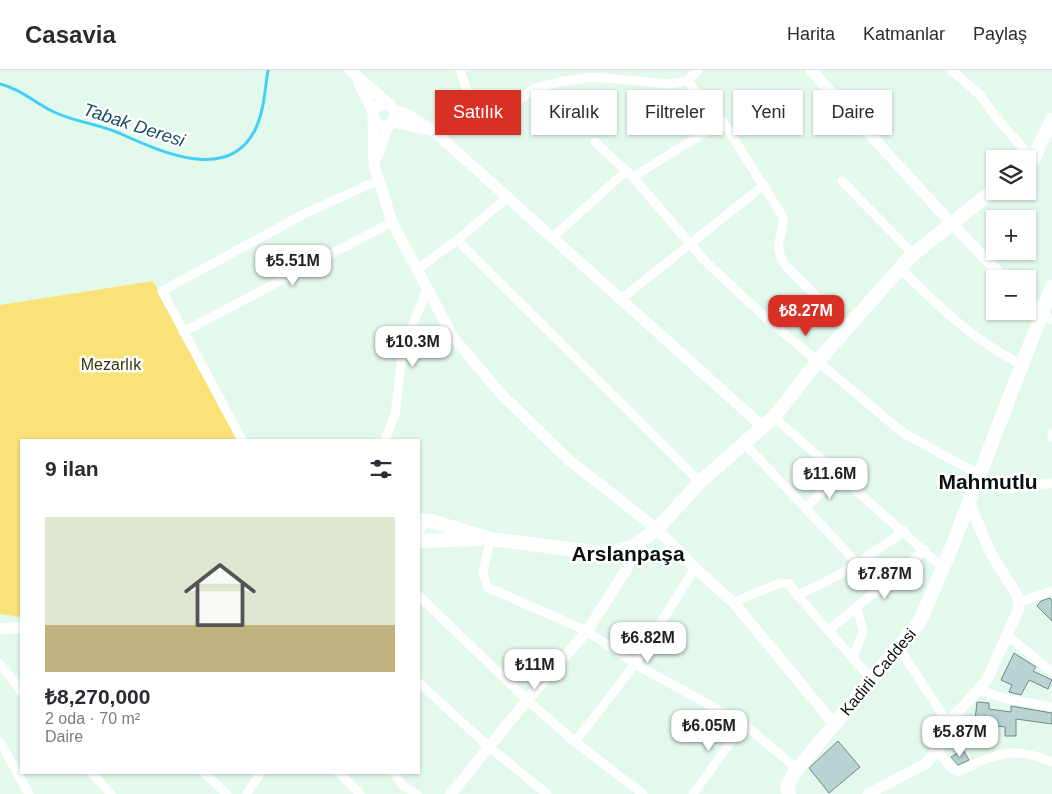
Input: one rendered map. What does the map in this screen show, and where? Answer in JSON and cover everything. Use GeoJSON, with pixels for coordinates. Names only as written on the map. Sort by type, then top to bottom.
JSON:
{"type":"FeatureCollection","features":[{"type":"Feature","properties":{"kind":"main road"},"geometry":{"type":"LineString","coordinates":[[1036,150],[1052,120]]}},
{"type":"Feature","properties":{"kind":"main road"},"geometry":{"type":"LineString","coordinates":[[420,520],[490,539],[606,553],[632,547],[657,529],[700,482],[774,417],[817,362],[914,254],[986,196]]}},
{"type":"Feature","properties":{"kind":"main road","name":"Kadirli Caddesi"},"geometry":{"type":"LineString","coordinates":[[789,794],[787,790],[790,779],[797,768],[920,621],[943,568],[1022,365],[1047,317],[1052,287]]}},
{"type":"Feature","properties":{"kind":"main road"},"geometry":{"type":"LineString","coordinates":[[420,541],[490,539]]}},
{"type":"Feature","properties":{"kind":"street"},"geometry":{"type":"LineString","coordinates":[[460,70],[467,90]]}},
{"type":"Feature","properties":{"kind":"street"},"geometry":{"type":"LineString","coordinates":[[521,97],[535,88],[592,77],[660,84],[687,81],[698,70]]}},
{"type":"Feature","properties":{"kind":"street"},"geometry":{"type":"LineString","coordinates":[[811,70],[996,270]]}},
{"type":"Feature","properties":{"kind":"street"},"geometry":{"type":"LineString","coordinates":[[951,70],[980,95],[1021,150]]}},
{"type":"Feature","properties":{"kind":"street"},"geometry":{"type":"LineString","coordinates":[[351,71],[392,107],[395,116],[380,144],[374,164]]}},
{"type":"Feature","properties":{"kind":"street"},"geometry":{"type":"LineString","coordinates":[[351,71],[365,92],[376,123],[382,126],[390,124],[434,132]]}},
{"type":"Feature","properties":{"kind":"street"},"geometry":{"type":"LineString","coordinates":[[687,81],[695,90]]}},
{"type":"Feature","properties":{"kind":"street"},"geometry":{"type":"LineString","coordinates":[[763,427],[434,132],[407,114],[392,107],[383,104],[377,106],[373,114],[374,164],[392,222],[453,337],[501,394],[570,461],[657,529],[694,568],[734,603],[834,724]]}},
{"type":"Feature","properties":{"kind":"street"},"geometry":{"type":"LineString","coordinates":[[723,123],[783,217],[784,228],[779,238],[777,251],[784,264],[847,328]]}},
{"type":"Feature","properties":{"kind":"street"},"geometry":{"type":"LineString","coordinates":[[552,238],[630,174],[698,135]]}},
{"type":"Feature","properties":{"kind":"street"},"geometry":{"type":"LineString","coordinates":[[595,142],[630,174],[704,260],[766,318],[902,432],[1005,489],[1052,483]]}},
{"type":"Feature","properties":{"kind":"street"},"geometry":{"type":"LineString","coordinates":[[241,439],[162,291],[304,214],[379,180]]}},
{"type":"Feature","properties":{"kind":"street"},"geometry":{"type":"LineString","coordinates":[[842,182],[914,254]]}},
{"type":"Feature","properties":{"kind":"street"},"geometry":{"type":"LineString","coordinates":[[622,299],[764,186]]}},
{"type":"Feature","properties":{"kind":"street"},"geometry":{"type":"LineString","coordinates":[[416,270],[458,240],[508,198]]}},
{"type":"Feature","properties":{"kind":"street"},"geometry":{"type":"LineString","coordinates":[[183,332],[392,222]]}},
{"type":"Feature","properties":{"kind":"street"},"geometry":{"type":"LineString","coordinates":[[458,240],[700,482]]}},
{"type":"Feature","properties":{"kind":"street"},"geometry":{"type":"LineString","coordinates":[[900,268],[966,331],[993,350],[1022,365]]}},
{"type":"Feature","properties":{"kind":"street"},"geometry":{"type":"LineString","coordinates":[[385,439],[394,414],[403,348],[427,290]]}},
{"type":"Feature","properties":{"kind":"street"},"geometry":{"type":"LineString","coordinates":[[1036,307],[1047,317]]}},
{"type":"Feature","properties":{"kind":"street"},"geometry":{"type":"LineString","coordinates":[[774,417],[904,531],[943,568]]}},
{"type":"Feature","properties":{"kind":"street"},"geometry":{"type":"LineString","coordinates":[[745,444],[858,564]]}},
{"type":"Feature","properties":{"kind":"street"},"geometry":{"type":"LineString","coordinates":[[804,508],[839,475]]}},
{"type":"Feature","properties":{"kind":"street"},"geometry":{"type":"LineString","coordinates":[[969,502],[990,552],[1020,602]]}},
{"type":"Feature","properties":{"kind":"street"},"geometry":{"type":"LineString","coordinates":[[798,595],[822,585],[858,564],[904,531]]}},
{"type":"Feature","properties":{"kind":"street"},"geometry":{"type":"LineString","coordinates":[[490,539],[483,573],[487,587],[587,631],[635,664],[744,724],[797,768]]}},
{"type":"Feature","properties":{"kind":"street"},"geometry":{"type":"LineString","coordinates":[[452,794],[488,746],[587,631],[628,566],[632,547]]}},
{"type":"Feature","properties":{"kind":"street"},"geometry":{"type":"LineString","coordinates":[[829,630],[925,550]]}},
{"type":"Feature","properties":{"kind":"street"},"geometry":{"type":"LineString","coordinates":[[575,742],[635,664],[694,568]]}},
{"type":"Feature","properties":{"kind":"street"},"geometry":{"type":"LineString","coordinates":[[734,603],[781,583],[790,584],[872,680]]}},
{"type":"Feature","properties":{"kind":"street"},"geometry":{"type":"LineString","coordinates":[[874,793],[924,764],[937,749],[954,714],[980,690],[994,667],[1020,602],[1052,591]]}},
{"type":"Feature","properties":{"kind":"street"},"geometry":{"type":"LineString","coordinates":[[420,597],[527,700],[575,742],[644,794]]}},
{"type":"Feature","properties":{"kind":"street"},"geometry":{"type":"LineString","coordinates":[[853,657],[864,630],[857,607]]}},
{"type":"Feature","properties":{"kind":"street"},"geometry":{"type":"LineString","coordinates":[[0,628],[20,626]]}},
{"type":"Feature","properties":{"kind":"street"},"geometry":{"type":"LineString","coordinates":[[1007,635],[1052,672]]}},
{"type":"Feature","properties":{"kind":"street"},"geometry":{"type":"LineString","coordinates":[[899,648],[948,723]]}},
{"type":"Feature","properties":{"kind":"street"},"geometry":{"type":"LineString","coordinates":[[0,664],[20,690]]}},
{"type":"Feature","properties":{"kind":"street"},"geometry":{"type":"LineString","coordinates":[[420,684],[488,746],[547,794]]}},
{"type":"Feature","properties":{"kind":"street"},"geometry":{"type":"LineString","coordinates":[[980,690],[1003,698],[1052,707]]}},
{"type":"Feature","properties":{"kind":"street"},"geometry":{"type":"LineString","coordinates":[[693,794],[744,724]]}},
{"type":"Feature","properties":{"kind":"street"},"geometry":{"type":"LineString","coordinates":[[0,742],[4,758],[30,794]]}},
{"type":"Feature","properties":{"kind":"street"},"geometry":{"type":"LineString","coordinates":[[937,749],[950,767],[958,772],[988,756],[1004,752],[1036,755],[1052,762]]}},
{"type":"Feature","properties":{"kind":"street"},"geometry":{"type":"LineString","coordinates":[[93,774],[111,794]]}},
{"type":"Feature","properties":{"kind":"street"},"geometry":{"type":"LineString","coordinates":[[205,774],[227,794]]}},
{"type":"Feature","properties":{"kind":"street"},"geometry":{"type":"LineString","coordinates":[[247,794],[260,774]]}},
{"type":"Feature","properties":{"kind":"street"},"geometry":{"type":"LineString","coordinates":[[340,774],[360,794]]}},
{"type":"Feature","properties":{"kind":"street"},"geometry":{"type":"LineString","coordinates":[[395,774],[401,784],[417,794]]}},
{"type":"Feature","properties":{"kind":"green space","name":"Mezarlık"},"geometry":{"type":"Polygon","coordinates":[[[153,281],[238,439],[20,439],[20,617],[0,614],[0,305],[153,281]]]}},
{"type":"Feature","properties":{"kind":"building"},"geometry":{"type":"Polygon","coordinates":[[[1050,598],[1052,601],[1052,621],[1037,606],[1041,601],[1050,598]]]}},
{"type":"Feature","properties":{"kind":"building"},"geometry":{"type":"Polygon","coordinates":[[[1014,653],[1036,667],[1033,671],[1052,680],[1048,689],[1029,680],[1021,695],[1009,692],[1012,685],[1001,680],[1014,653]]]}},
{"type":"Feature","properties":{"kind":"building"},"geometry":{"type":"Polygon","coordinates":[[[977,702],[989,703],[989,709],[1011,712],[1011,706],[1052,713],[1052,724],[1016,719],[1016,736],[1005,736],[1005,727],[990,725],[990,721],[975,720],[977,702]]]}},
{"type":"Feature","properties":{"kind":"building"},"geometry":{"type":"Polygon","coordinates":[[[838,741],[860,767],[829,793],[809,768],[838,741]]]}},
{"type":"Feature","properties":{"kind":"building"},"geometry":{"type":"Polygon","coordinates":[[[963,750],[969,760],[958,765],[951,757],[963,750]]]}},
{"type":"Feature","properties":{"kind":"waterway","name":"Tabak Deresi"},"geometry":{"type":"LineString","coordinates":[[0,84],[15,89],[62,115],[111,130],[153,148],[192,158],[211,159],[228,156],[243,146],[255,130],[262,108],[268,70]]}},
{"type":"Feature","properties":{"kind":"district","name":"Mahmutlu"},"geometry":{"type":"Point","coordinates":[988,481]}},
{"type":"Feature","properties":{"kind":"district","name":"Arslanpaşa"},"geometry":{"type":"Point","coordinates":[628,553]}}]}
